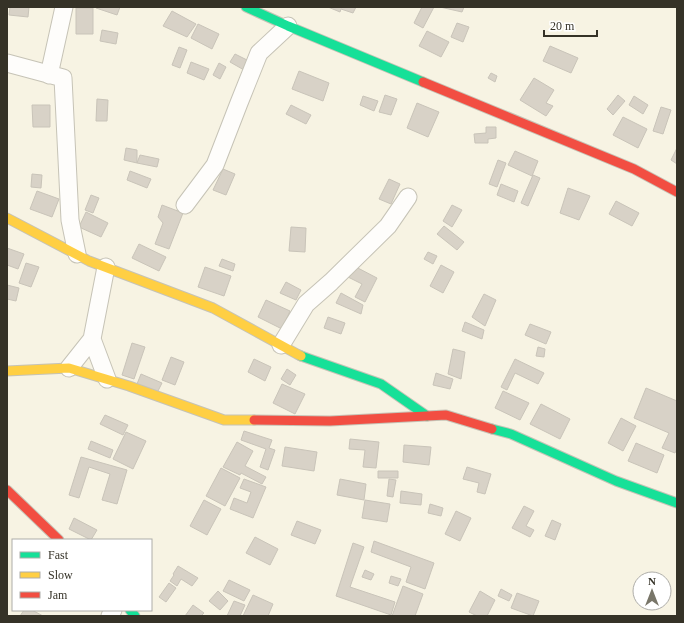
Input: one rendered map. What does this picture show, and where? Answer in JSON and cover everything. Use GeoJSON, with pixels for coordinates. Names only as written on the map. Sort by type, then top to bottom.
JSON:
{"type":"FeatureCollection","features":[{"type":"Feature","properties":{"kind":"street"},"geometry":{"type":"LineString","coordinates":[[50,75],[64,7]]}},
{"type":"Feature","properties":{"kind":"street"},"geometry":{"type":"LineString","coordinates":[[246,7],[288,26],[634,169],[677,192]]}},
{"type":"Feature","properties":{"kind":"street"},"geometry":{"type":"LineString","coordinates":[[185,205],[215,165],[259,53],[288,26]]}},
{"type":"Feature","properties":{"kind":"street"},"geometry":{"type":"LineString","coordinates":[[7,63],[63,78],[70,220],[76,254]]}},
{"type":"Feature","properties":{"kind":"street"},"geometry":{"type":"LineString","coordinates":[[281,345],[306,304],[331,282],[388,226],[408,197]]}},
{"type":"Feature","properties":{"kind":"street"},"geometry":{"type":"LineString","coordinates":[[7,218],[89,261],[213,308],[297,354],[381,384],[427,416]]}},
{"type":"Feature","properties":{"kind":"street"},"geometry":{"type":"LineString","coordinates":[[69,368],[92,339],[106,267]]}},
{"type":"Feature","properties":{"kind":"street"},"geometry":{"type":"LineString","coordinates":[[92,339],[107,379]]}},
{"type":"Feature","properties":{"kind":"street"},"geometry":{"type":"LineString","coordinates":[[7,371],[69,368],[129,386],[224,420],[330,421],[446,415],[511,434],[616,481],[677,503]]}},
{"type":"Feature","properties":{"kind":"street"},"geometry":{"type":"LineString","coordinates":[[7,490],[58,539]]}},
{"type":"Feature","properties":{"kind":"building"},"geometry":{"type":"Polygon","coordinates":[[[10,7],[29,7],[28,17],[9,15],[10,7]]]}},
{"type":"Feature","properties":{"kind":"building"},"geometry":{"type":"Polygon","coordinates":[[[96,7],[120,7],[117,15],[96,7]]]}},
{"type":"Feature","properties":{"kind":"building"},"geometry":{"type":"Polygon","coordinates":[[[328,7],[356,7],[353,13],[341,9],[340,12],[328,7]]]}},
{"type":"Feature","properties":{"kind":"building"},"geometry":{"type":"Polygon","coordinates":[[[422,7],[434,7],[423,28],[414,23],[422,7]]]}},
{"type":"Feature","properties":{"kind":"building"},"geometry":{"type":"Polygon","coordinates":[[[440,7],[464,7],[462,12],[440,7]]]}},
{"type":"Feature","properties":{"kind":"building"},"geometry":{"type":"Polygon","coordinates":[[[76,8],[93,8],[93,34],[76,34],[76,8]]]}},
{"type":"Feature","properties":{"kind":"building"},"geometry":{"type":"Polygon","coordinates":[[[172,11],[196,24],[187,37],[163,26],[172,11]]]}},
{"type":"Feature","properties":{"kind":"building"},"geometry":{"type":"Polygon","coordinates":[[[457,23],[469,27],[463,42],[451,37],[457,23]]]}},
{"type":"Feature","properties":{"kind":"building"},"geometry":{"type":"Polygon","coordinates":[[[198,24],[219,34],[212,49],[191,38],[198,24]]]}},
{"type":"Feature","properties":{"kind":"building"},"geometry":{"type":"Polygon","coordinates":[[[102,30],[118,33],[116,44],[100,41],[102,30]]]}},
{"type":"Feature","properties":{"kind":"building"},"geometry":{"type":"Polygon","coordinates":[[[427,31],[449,42],[441,57],[419,46],[427,31]]]}},
{"type":"Feature","properties":{"kind":"building"},"geometry":{"type":"Polygon","coordinates":[[[550,46],[578,58],[571,73],[543,61],[550,46]]]}},
{"type":"Feature","properties":{"kind":"building"},"geometry":{"type":"Polygon","coordinates":[[[179,47],[187,50],[180,68],[172,65],[179,47]]]}},
{"type":"Feature","properties":{"kind":"building"},"geometry":{"type":"Polygon","coordinates":[[[235,54],[249,61],[244,70],[230,62],[235,54]]]}},
{"type":"Feature","properties":{"kind":"building"},"geometry":{"type":"Polygon","coordinates":[[[191,62],[209,69],[204,80],[187,73],[191,62]]]}},
{"type":"Feature","properties":{"kind":"building"},"geometry":{"type":"Polygon","coordinates":[[[219,63],[226,67],[220,79],[213,75],[219,63]]]}},
{"type":"Feature","properties":{"kind":"building"},"geometry":{"type":"Polygon","coordinates":[[[299,71],[329,83],[323,101],[292,89],[299,71]]]}},
{"type":"Feature","properties":{"kind":"building"},"geometry":{"type":"Polygon","coordinates":[[[491,73],[497,76],[495,82],[488,78],[491,73]]]}},
{"type":"Feature","properties":{"kind":"building"},"geometry":{"type":"Polygon","coordinates":[[[534,78],[554,90],[546,103],[553,106],[546,116],[520,100],[534,78]]]}},
{"type":"Feature","properties":{"kind":"building"},"geometry":{"type":"Polygon","coordinates":[[[385,95],[397,99],[391,115],[379,112],[385,95]]]}},
{"type":"Feature","properties":{"kind":"building"},"geometry":{"type":"Polygon","coordinates":[[[618,95],[625,101],[613,115],[607,109],[618,95]]]}},
{"type":"Feature","properties":{"kind":"building"},"geometry":{"type":"Polygon","coordinates":[[[363,96],[378,101],[374,111],[360,105],[363,96]]]}},
{"type":"Feature","properties":{"kind":"building"},"geometry":{"type":"Polygon","coordinates":[[[634,96],[648,105],[643,114],[629,105],[634,96]]]}},
{"type":"Feature","properties":{"kind":"building"},"geometry":{"type":"Polygon","coordinates":[[[97,99],[108,100],[107,121],[96,121],[97,99]]]}},
{"type":"Feature","properties":{"kind":"building"},"geometry":{"type":"Polygon","coordinates":[[[417,103],[439,112],[428,137],[407,128],[417,103]]]}},
{"type":"Feature","properties":{"kind":"building"},"geometry":{"type":"Polygon","coordinates":[[[32,105],[50,105],[50,127],[33,127],[32,105]]]}},
{"type":"Feature","properties":{"kind":"building"},"geometry":{"type":"Polygon","coordinates":[[[291,105],[311,115],[306,124],[286,114],[291,105]]]}},
{"type":"Feature","properties":{"kind":"building"},"geometry":{"type":"Polygon","coordinates":[[[661,107],[671,110],[663,134],[653,131],[661,107]]]}},
{"type":"Feature","properties":{"kind":"building"},"geometry":{"type":"Polygon","coordinates":[[[623,117],[647,129],[638,148],[613,135],[623,117]]]}},
{"type":"Feature","properties":{"kind":"building"},"geometry":{"type":"Polygon","coordinates":[[[486,127],[496,127],[496,138],[488,139],[488,143],[475,143],[474,134],[486,133],[486,127]]]}},
{"type":"Feature","properties":{"kind":"building"},"geometry":{"type":"Polygon","coordinates":[[[126,148],[137,150],[137,163],[124,160],[126,148]]]}},
{"type":"Feature","properties":{"kind":"building"},"geometry":{"type":"Polygon","coordinates":[[[677,148],[677,164],[671,160],[677,148]]]}},
{"type":"Feature","properties":{"kind":"building"},"geometry":{"type":"Polygon","coordinates":[[[515,151],[538,161],[532,176],[508,165],[515,151]]]}},
{"type":"Feature","properties":{"kind":"building"},"geometry":{"type":"Polygon","coordinates":[[[140,155],[159,159],[157,167],[137,163],[140,155]]]}},
{"type":"Feature","properties":{"kind":"building"},"geometry":{"type":"Polygon","coordinates":[[[498,160],[506,163],[497,187],[489,184],[498,160]]]}},
{"type":"Feature","properties":{"kind":"building"},"geometry":{"type":"Polygon","coordinates":[[[223,169],[235,174],[226,195],[213,190],[223,169]]]}},
{"type":"Feature","properties":{"kind":"building"},"geometry":{"type":"Polygon","coordinates":[[[130,171],[151,179],[147,188],[127,180],[130,171]]]}},
{"type":"Feature","properties":{"kind":"building"},"geometry":{"type":"Polygon","coordinates":[[[32,174],[42,175],[41,188],[31,187],[32,174]]]}},
{"type":"Feature","properties":{"kind":"building"},"geometry":{"type":"Polygon","coordinates":[[[533,175],[540,178],[528,206],[521,203],[533,175]]]}},
{"type":"Feature","properties":{"kind":"building"},"geometry":{"type":"Polygon","coordinates":[[[389,179],[400,184],[391,204],[379,199],[389,179]]]}},
{"type":"Feature","properties":{"kind":"building"},"geometry":{"type":"Polygon","coordinates":[[[501,184],[518,191],[514,202],[497,195],[501,184]]]}},
{"type":"Feature","properties":{"kind":"building"},"geometry":{"type":"Polygon","coordinates":[[[568,188],[590,196],[579,220],[560,213],[568,188]]]}},
{"type":"Feature","properties":{"kind":"building"},"geometry":{"type":"Polygon","coordinates":[[[37,191],[59,199],[52,217],[30,209],[37,191]]]}},
{"type":"Feature","properties":{"kind":"building"},"geometry":{"type":"Polygon","coordinates":[[[91,195],[99,198],[93,213],[85,210],[91,195]]]}},
{"type":"Feature","properties":{"kind":"building"},"geometry":{"type":"Polygon","coordinates":[[[616,201],[639,213],[632,226],[609,214],[616,201]]]}},
{"type":"Feature","properties":{"kind":"building"},"geometry":{"type":"Polygon","coordinates":[[[162,205],[183,213],[169,249],[155,244],[163,223],[158,217],[162,205]]]}},
{"type":"Feature","properties":{"kind":"building"},"geometry":{"type":"Polygon","coordinates":[[[452,205],[462,210],[452,227],[443,221],[452,205]]]}},
{"type":"Feature","properties":{"kind":"building"},"geometry":{"type":"Polygon","coordinates":[[[86,212],[108,223],[101,237],[79,227],[86,212]]]}},
{"type":"Feature","properties":{"kind":"building"},"geometry":{"type":"Polygon","coordinates":[[[444,226],[464,242],[457,250],[437,234],[444,226]]]}},
{"type":"Feature","properties":{"kind":"building"},"geometry":{"type":"Polygon","coordinates":[[[291,227],[306,228],[305,252],[289,251],[291,227]]]}},
{"type":"Feature","properties":{"kind":"building"},"geometry":{"type":"Polygon","coordinates":[[[139,244],[166,257],[159,271],[132,258],[139,244]]]}},
{"type":"Feature","properties":{"kind":"building"},"geometry":{"type":"Polygon","coordinates":[[[7,248],[24,254],[18,269],[7,265],[7,248]]]}},
{"type":"Feature","properties":{"kind":"building"},"geometry":{"type":"Polygon","coordinates":[[[428,252],[437,256],[433,264],[424,259],[428,252]]]}},
{"type":"Feature","properties":{"kind":"building"},"geometry":{"type":"Polygon","coordinates":[[[222,259],[235,264],[233,271],[219,266],[222,259]]]}},
{"type":"Feature","properties":{"kind":"building"},"geometry":{"type":"Polygon","coordinates":[[[26,263],[39,267],[31,287],[19,283],[26,263]]]}},
{"type":"Feature","properties":{"kind":"building"},"geometry":{"type":"Polygon","coordinates":[[[441,265],[454,272],[443,293],[430,286],[441,265]]]}},
{"type":"Feature","properties":{"kind":"building"},"geometry":{"type":"Polygon","coordinates":[[[354,266],[377,278],[365,302],[355,297],[362,284],[348,277],[354,266]]]}},
{"type":"Feature","properties":{"kind":"building"},"geometry":{"type":"Polygon","coordinates":[[[205,267],[231,276],[224,296],[198,287],[205,267]]]}},
{"type":"Feature","properties":{"kind":"building"},"geometry":{"type":"Polygon","coordinates":[[[286,282],[301,290],[296,300],[280,293],[286,282]]]}},
{"type":"Feature","properties":{"kind":"building"},"geometry":{"type":"Polygon","coordinates":[[[7,285],[19,288],[16,301],[7,299],[7,285]]]}},
{"type":"Feature","properties":{"kind":"building"},"geometry":{"type":"Polygon","coordinates":[[[341,293],[363,305],[361,314],[336,303],[341,293]]]}},
{"type":"Feature","properties":{"kind":"building"},"geometry":{"type":"Polygon","coordinates":[[[484,294],[496,300],[485,326],[472,317],[484,294]]]}},
{"type":"Feature","properties":{"kind":"building"},"geometry":{"type":"Polygon","coordinates":[[[266,300],[290,311],[282,329],[258,317],[266,300]]]}},
{"type":"Feature","properties":{"kind":"building"},"geometry":{"type":"Polygon","coordinates":[[[328,317],[345,323],[341,334],[324,328],[328,317]]]}},
{"type":"Feature","properties":{"kind":"building"},"geometry":{"type":"Polygon","coordinates":[[[465,322],[484,330],[482,339],[462,331],[465,322]]]}},
{"type":"Feature","properties":{"kind":"building"},"geometry":{"type":"Polygon","coordinates":[[[530,324],[551,332],[546,344],[525,335],[530,324]]]}},
{"type":"Feature","properties":{"kind":"building"},"geometry":{"type":"Polygon","coordinates":[[[132,343],[145,347],[134,379],[122,375],[132,343]]]}},
{"type":"Feature","properties":{"kind":"building"},"geometry":{"type":"Polygon","coordinates":[[[538,347],[545,349],[544,357],[536,356],[538,347]]]}},
{"type":"Feature","properties":{"kind":"building"},"geometry":{"type":"Polygon","coordinates":[[[453,349],[465,352],[461,379],[448,374],[453,349]]]}},
{"type":"Feature","properties":{"kind":"building"},"geometry":{"type":"Polygon","coordinates":[[[171,357],[184,362],[175,385],[162,380],[171,357]]]}},
{"type":"Feature","properties":{"kind":"building"},"geometry":{"type":"Polygon","coordinates":[[[254,359],[271,367],[265,381],[248,372],[254,359]]]}},
{"type":"Feature","properties":{"kind":"building"},"geometry":{"type":"Polygon","coordinates":[[[515,359],[544,373],[538,384],[515,373],[507,390],[501,387],[515,359]]]}},
{"type":"Feature","properties":{"kind":"building"},"geometry":{"type":"Polygon","coordinates":[[[287,369],[296,375],[290,385],[281,379],[287,369]]]}},
{"type":"Feature","properties":{"kind":"building"},"geometry":{"type":"Polygon","coordinates":[[[436,373],[453,379],[450,389],[433,385],[436,373]]]}},
{"type":"Feature","properties":{"kind":"building"},"geometry":{"type":"Polygon","coordinates":[[[141,374],[162,383],[157,393],[137,384],[141,374]]]}},
{"type":"Feature","properties":{"kind":"building"},"geometry":{"type":"Polygon","coordinates":[[[282,384],[305,394],[295,414],[273,403],[282,384]]]}},
{"type":"Feature","properties":{"kind":"building"},"geometry":{"type":"Polygon","coordinates":[[[646,388],[677,401],[677,448],[675,453],[662,448],[669,433],[634,418],[646,388]]]}},
{"type":"Feature","properties":{"kind":"building"},"geometry":{"type":"Polygon","coordinates":[[[503,391],[529,403],[520,420],[495,408],[503,391]]]}},
{"type":"Feature","properties":{"kind":"building"},"geometry":{"type":"Polygon","coordinates":[[[541,404],[570,419],[560,439],[530,424],[541,404]]]}},
{"type":"Feature","properties":{"kind":"building"},"geometry":{"type":"Polygon","coordinates":[[[105,415],[128,425],[123,435],[100,424],[105,415]]]}},
{"type":"Feature","properties":{"kind":"building"},"geometry":{"type":"Polygon","coordinates":[[[621,418],[636,426],[623,451],[608,443],[621,418]]]}},
{"type":"Feature","properties":{"kind":"building"},"geometry":{"type":"Polygon","coordinates":[[[244,431],[272,440],[269,448],[275,450],[268,470],[260,467],[266,449],[241,440],[244,431]]]}},
{"type":"Feature","properties":{"kind":"building"},"geometry":{"type":"Polygon","coordinates":[[[126,432],[146,441],[133,469],[113,459],[126,432]]]}},
{"type":"Feature","properties":{"kind":"building"},"geometry":{"type":"Polygon","coordinates":[[[350,439],[379,442],[376,468],[363,467],[365,450],[349,449],[350,439]]]}},
{"type":"Feature","properties":{"kind":"building"},"geometry":{"type":"Polygon","coordinates":[[[91,441],[113,450],[110,458],[88,449],[91,441]]]}},
{"type":"Feature","properties":{"kind":"building"},"geometry":{"type":"Polygon","coordinates":[[[237,442],[253,451],[245,466],[266,477],[262,484],[241,473],[240,475],[223,467],[237,442]]]}},
{"type":"Feature","properties":{"kind":"building"},"geometry":{"type":"Polygon","coordinates":[[[636,443],[664,455],[657,473],[628,461],[636,443]]]}},
{"type":"Feature","properties":{"kind":"building"},"geometry":{"type":"Polygon","coordinates":[[[404,445],[431,447],[429,465],[403,462],[404,445]]]}},
{"type":"Feature","properties":{"kind":"building"},"geometry":{"type":"Polygon","coordinates":[[[285,447],[317,452],[314,471],[282,466],[285,447]]]}},
{"type":"Feature","properties":{"kind":"building"},"geometry":{"type":"Polygon","coordinates":[[[81,457],[127,470],[117,504],[102,500],[110,474],[89,467],[79,498],[69,495],[81,457]]]}},
{"type":"Feature","properties":{"kind":"building"},"geometry":{"type":"Polygon","coordinates":[[[467,467],[491,474],[485,494],[477,492],[479,483],[463,479],[467,467]]]}},
{"type":"Feature","properties":{"kind":"building"},"geometry":{"type":"Polygon","coordinates":[[[221,468],[240,478],[225,506],[206,496],[221,468]]]}},
{"type":"Feature","properties":{"kind":"building"},"geometry":{"type":"Polygon","coordinates":[[[378,471],[398,471],[398,478],[378,478],[378,471]]]}},
{"type":"Feature","properties":{"kind":"building"},"geometry":{"type":"Polygon","coordinates":[[[244,479],[266,487],[253,518],[230,509],[234,498],[247,503],[251,492],[240,488],[244,479]]]}},
{"type":"Feature","properties":{"kind":"building"},"geometry":{"type":"Polygon","coordinates":[[[340,479],[366,484],[364,500],[337,495],[340,479]]]}},
{"type":"Feature","properties":{"kind":"building"},"geometry":{"type":"Polygon","coordinates":[[[389,479],[396,480],[393,497],[387,496],[389,479]]]}},
{"type":"Feature","properties":{"kind":"building"},"geometry":{"type":"Polygon","coordinates":[[[401,491],[422,494],[421,505],[400,503],[401,491]]]}},
{"type":"Feature","properties":{"kind":"building"},"geometry":{"type":"Polygon","coordinates":[[[204,500],[221,509],[207,535],[190,526],[204,500]]]}},
{"type":"Feature","properties":{"kind":"building"},"geometry":{"type":"Polygon","coordinates":[[[365,500],[390,504],[387,522],[362,518],[365,500]]]}},
{"type":"Feature","properties":{"kind":"building"},"geometry":{"type":"Polygon","coordinates":[[[430,504],[443,508],[441,516],[428,513],[430,504]]]}},
{"type":"Feature","properties":{"kind":"building"},"geometry":{"type":"Polygon","coordinates":[[[524,506],[534,511],[526,526],[534,530],[530,537],[512,528],[524,506]]]}},
{"type":"Feature","properties":{"kind":"building"},"geometry":{"type":"Polygon","coordinates":[[[456,511],[471,518],[460,541],[445,534],[456,511]]]}},
{"type":"Feature","properties":{"kind":"building"},"geometry":{"type":"Polygon","coordinates":[[[74,518],[97,530],[92,539],[89,539],[69,529],[74,518]]]}},
{"type":"Feature","properties":{"kind":"building"},"geometry":{"type":"Polygon","coordinates":[[[552,520],[561,524],[555,540],[545,536],[552,520]]]}},
{"type":"Feature","properties":{"kind":"building"},"geometry":{"type":"Polygon","coordinates":[[[297,521],[321,530],[315,544],[291,535],[297,521]]]}},
{"type":"Feature","properties":{"kind":"building"},"geometry":{"type":"Polygon","coordinates":[[[255,537],[278,549],[270,565],[246,553],[255,537]]]}},
{"type":"Feature","properties":{"kind":"building"},"geometry":{"type":"Polygon","coordinates":[[[374,541],[434,563],[425,589],[406,582],[411,567],[371,552],[374,541]]]}},
{"type":"Feature","properties":{"kind":"building"},"geometry":{"type":"Polygon","coordinates":[[[353,543],[364,547],[350,587],[395,602],[391,615],[336,596],[353,543]]]}},
{"type":"Feature","properties":{"kind":"building"},"geometry":{"type":"Polygon","coordinates":[[[178,566],[198,578],[192,586],[181,579],[177,586],[170,581],[178,566]]]}},
{"type":"Feature","properties":{"kind":"building"},"geometry":{"type":"Polygon","coordinates":[[[365,570],[374,574],[371,580],[362,577],[365,570]]]}},
{"type":"Feature","properties":{"kind":"building"},"geometry":{"type":"Polygon","coordinates":[[[391,576],[401,579],[398,586],[389,583],[391,576]]]}},
{"type":"Feature","properties":{"kind":"building"},"geometry":{"type":"Polygon","coordinates":[[[229,580],[250,590],[244,601],[223,591],[229,580]]]}},
{"type":"Feature","properties":{"kind":"building"},"geometry":{"type":"Polygon","coordinates":[[[169,583],[176,588],[166,602],[159,597],[169,583]]]}},
{"type":"Feature","properties":{"kind":"building"},"geometry":{"type":"Polygon","coordinates":[[[403,586],[423,594],[415,616],[392,616],[403,586]]]}},
{"type":"Feature","properties":{"kind":"building"},"geometry":{"type":"Polygon","coordinates":[[[501,589],[512,595],[509,601],[498,596],[501,589]]]}},
{"type":"Feature","properties":{"kind":"building"},"geometry":{"type":"Polygon","coordinates":[[[218,591],[228,601],[220,610],[209,601],[218,591]]]}},
{"type":"Feature","properties":{"kind":"building"},"geometry":{"type":"Polygon","coordinates":[[[480,591],[495,600],[487,616],[477,616],[469,612],[480,591]]]}},
{"type":"Feature","properties":{"kind":"building"},"geometry":{"type":"Polygon","coordinates":[[[517,593],[539,601],[533,616],[511,608],[517,593]]]}},
{"type":"Feature","properties":{"kind":"building"},"geometry":{"type":"Polygon","coordinates":[[[253,595],[273,604],[268,616],[243,616],[253,595]]]}},
{"type":"Feature","properties":{"kind":"building"},"geometry":{"type":"Polygon","coordinates":[[[234,601],[245,605],[240,616],[227,616],[234,601]]]}},
{"type":"Feature","properties":{"kind":"building"},"geometry":{"type":"Polygon","coordinates":[[[193,605],[204,613],[201,616],[185,616],[193,605]]]}},
{"type":"Feature","properties":{"kind":"building"},"geometry":{"type":"Polygon","coordinates":[[[23,611],[34,611],[43,616],[20,616],[23,611]]]}},
{"type":"Feature","properties":{"kind":"traffic: fast"},"geometry":{"type":"LineString","coordinates":[[246,7],[423,82]]}},
{"type":"Feature","properties":{"kind":"traffic: fast"},"geometry":{"type":"LineString","coordinates":[[301,356],[381,384],[427,416]]}},
{"type":"Feature","properties":{"kind":"traffic: fast"},"geometry":{"type":"LineString","coordinates":[[492,429],[511,434],[616,481],[677,503]]}},
{"type":"Feature","properties":{"kind":"traffic: fast"},"geometry":{"type":"LineString","coordinates":[[131,611],[135,616]]}},
{"type":"Feature","properties":{"kind":"traffic: slow"},"geometry":{"type":"LineString","coordinates":[[7,218],[89,261],[213,308],[301,356]]}},
{"type":"Feature","properties":{"kind":"traffic: slow"},"geometry":{"type":"LineString","coordinates":[[7,371],[69,368],[129,386],[224,420],[254,420]]}},
{"type":"Feature","properties":{"kind":"traffic: jam"},"geometry":{"type":"LineString","coordinates":[[423,82],[634,169],[677,192]]}},
{"type":"Feature","properties":{"kind":"traffic: jam"},"geometry":{"type":"LineString","coordinates":[[254,420],[330,421],[446,415],[492,429]]}},
{"type":"Feature","properties":{"kind":"traffic: jam"},"geometry":{"type":"LineString","coordinates":[[7,490],[58,539]]}}]}
